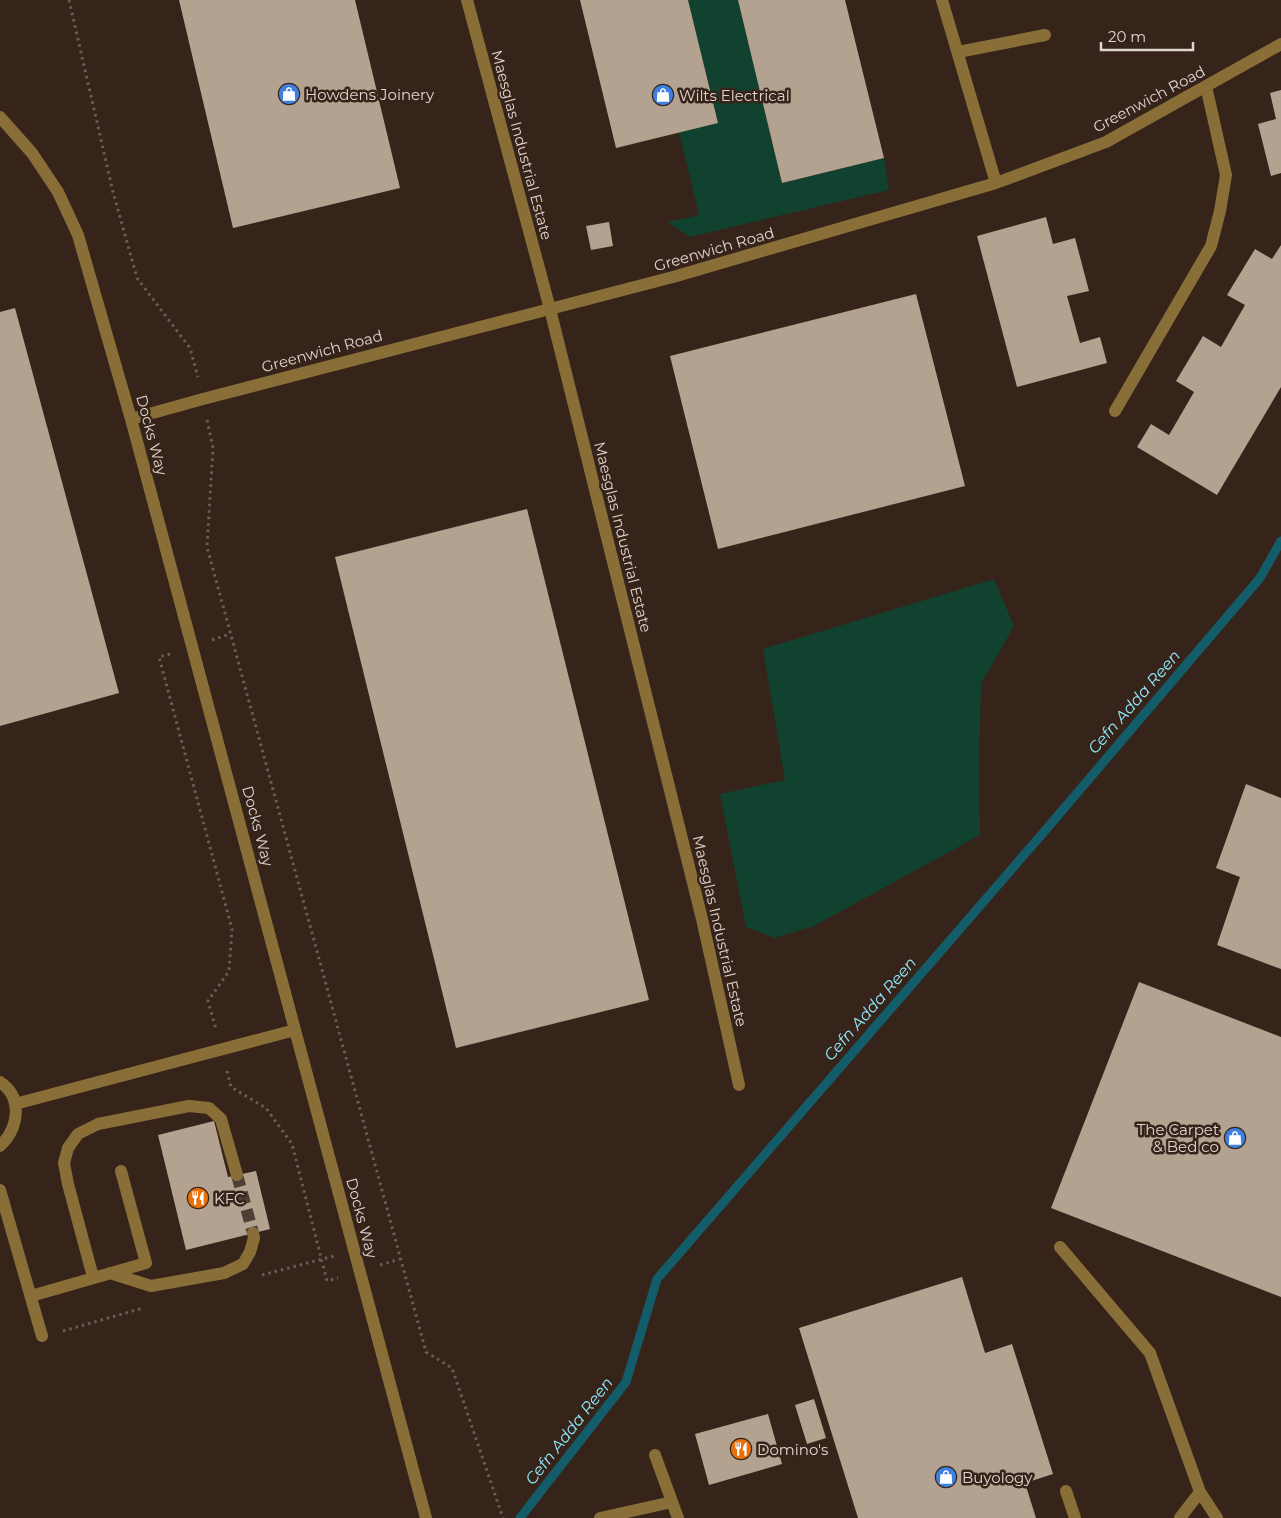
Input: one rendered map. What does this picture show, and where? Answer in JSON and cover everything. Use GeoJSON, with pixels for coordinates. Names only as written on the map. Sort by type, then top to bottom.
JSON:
{"type":"FeatureCollection","features":[{"type":"Feature","properties":{"kind":"street","name":"Maesglas Industrial Estate"},"geometry":{"type":"LineString","coordinates":[[467,0],[550,309],[702,919],[740,1085]]}},
{"type":"Feature","properties":{"kind":"street"},"geometry":{"type":"LineString","coordinates":[[942,0],[996,183]]}},
{"type":"Feature","properties":{"kind":"street"},"geometry":{"type":"LineString","coordinates":[[958,52],[1044,35]]}},
{"type":"Feature","properties":{"kind":"street","name":"Greenwich Road"},"geometry":{"type":"LineString","coordinates":[[131,419],[683,275],[996,183],[1106,142],[1281,44]]}},
{"type":"Feature","properties":{"kind":"street"},"geometry":{"type":"LineString","coordinates":[[1115,411],[1211,246],[1220,211],[1226,175],[1206,86]]}},
{"type":"Feature","properties":{"kind":"street","name":"Docks Way"},"geometry":{"type":"LineString","coordinates":[[0,117],[32,153],[58,192],[78,235],[131,419],[193,647],[426,1518]]}},
{"type":"Feature","properties":{"kind":"street","name":"Docks Way"},"geometry":{"type":"LineString","coordinates":[[0,126],[32,153]]}},
{"type":"Feature","properties":{"kind":"street"},"geometry":{"type":"LineString","coordinates":[[15,1104],[295,1030]]}},
{"type":"Feature","properties":{"kind":"street"},"geometry":{"type":"LineString","coordinates":[[0,1082],[10,1093],[15,1104],[16,1116],[14,1128],[8,1139],[0,1146]]}},
{"type":"Feature","properties":{"kind":"street"},"geometry":{"type":"LineString","coordinates":[[93,1277],[64,1163],[68,1148],[78,1134],[98,1124],[189,1106],[209,1108],[221,1119],[237,1175]]}},
{"type":"Feature","properties":{"kind":"street"},"geometry":{"type":"LineString","coordinates":[[31,1296],[146,1263],[121,1171]]}},
{"type":"Feature","properties":{"kind":"street"},"geometry":{"type":"LineString","coordinates":[[0,1190],[42,1336]]}},
{"type":"Feature","properties":{"kind":"street"},"geometry":{"type":"LineString","coordinates":[[110,1273],[152,1286],[224,1273],[244,1264],[250,1252],[254,1238],[253,1233]]}},
{"type":"Feature","properties":{"kind":"street"},"geometry":{"type":"LineString","coordinates":[[1060,1246],[1150,1353],[1200,1492],[1217,1518]]}},
{"type":"Feature","properties":{"kind":"street"},"geometry":{"type":"LineString","coordinates":[[655,1455],[678,1518]]}},
{"type":"Feature","properties":{"kind":"street"},"geometry":{"type":"LineString","coordinates":[[1066,1491],[1075,1518]]}},
{"type":"Feature","properties":{"kind":"street"},"geometry":{"type":"LineString","coordinates":[[1180,1518],[1200,1492]]}},
{"type":"Feature","properties":{"kind":"street"},"geometry":{"type":"LineString","coordinates":[[600,1518],[672,1502]]}},
{"type":"Feature","properties":{"kind":"path"},"geometry":{"type":"LineString","coordinates":[[69,0],[113,192],[136,278],[190,348],[213,448],[207,547],[426,1352],[452,1368],[503,1518]]}},
{"type":"Feature","properties":{"kind":"path"},"geometry":{"type":"LineString","coordinates":[[230,634],[159,657],[232,929],[229,971],[208,1001],[231,1087],[266,1108],[292,1144],[327,1281],[400,1259]]}},
{"type":"Feature","properties":{"kind":"green space"},"geometry":{"type":"Polygon","coordinates":[[[688,0],[738,0],[782,183],[884,158],[889,190],[689,237],[668,222],[699,215],[679,132],[718,123],[688,0]]]}},
{"type":"Feature","properties":{"kind":"green space"},"geometry":{"type":"Polygon","coordinates":[[[994,579],[1014,626],[981,684],[980,835],[814,926],[774,938],[746,927],[720,794],[785,780],[763,649],[994,579]]]}},
{"type":"Feature","properties":{"kind":"building"},"geometry":{"type":"Polygon","coordinates":[[[179,0],[355,0],[400,188],[233,228],[179,0]]]}},
{"type":"Feature","properties":{"kind":"building"},"geometry":{"type":"Polygon","coordinates":[[[580,0],[688,0],[718,123],[616,148],[580,0]]]}},
{"type":"Feature","properties":{"kind":"building"},"geometry":{"type":"Polygon","coordinates":[[[738,0],[845,0],[884,158],[782,183],[738,0]]]}},
{"type":"Feature","properties":{"kind":"building"},"geometry":{"type":"Polygon","coordinates":[[[1281,90],[1281,173],[1271,176],[1258,124],[1276,119],[1270,93],[1281,90]]]}},
{"type":"Feature","properties":{"kind":"building"},"geometry":{"type":"Polygon","coordinates":[[[1046,217],[1053,244],[1075,238],[1089,291],[1067,296],[1080,343],[1100,337],[1107,363],[1017,387],[977,236],[1046,217]]]}},
{"type":"Feature","properties":{"kind":"building"},"geometry":{"type":"Polygon","coordinates":[[[609,222],[613,246],[591,250],[586,226],[609,222]]]}},
{"type":"Feature","properties":{"kind":"building"},"geometry":{"type":"Polygon","coordinates":[[[1281,245],[1281,387],[1217,495],[1137,447],[1151,424],[1169,435],[1194,392],[1176,381],[1203,336],[1221,347],[1245,305],[1227,295],[1255,249],[1272,259],[1281,245]]]}},
{"type":"Feature","properties":{"kind":"building"},"geometry":{"type":"Polygon","coordinates":[[[916,294],[965,486],[718,549],[670,356],[916,294]]]}},
{"type":"Feature","properties":{"kind":"building"},"geometry":{"type":"Polygon","coordinates":[[[15,308],[119,693],[0,726],[0,312],[15,308]]]}},
{"type":"Feature","properties":{"kind":"building"},"geometry":{"type":"Polygon","coordinates":[[[527,509],[649,1000],[456,1048],[335,557],[527,509]]]}},
{"type":"Feature","properties":{"kind":"building"},"geometry":{"type":"Polygon","coordinates":[[[1246,784],[1281,798],[1281,969],[1217,945],[1240,877],[1216,868],[1246,784]]]}},
{"type":"Feature","properties":{"kind":"building"},"geometry":{"type":"Polygon","coordinates":[[[1139,982],[1281,1037],[1281,1297],[1051,1208],[1139,982]]]}},
{"type":"Feature","properties":{"kind":"building"},"geometry":{"type":"Polygon","coordinates":[[[214,1121],[228,1177],[256,1171],[270,1229],[186,1250],[158,1135],[214,1121]]]}},
{"type":"Feature","properties":{"kind":"building"},"geometry":{"type":"Polygon","coordinates":[[[962,1277],[985,1353],[1012,1344],[1053,1474],[1025,1483],[1036,1518],[858,1518],[799,1328],[962,1277]]]}},
{"type":"Feature","properties":{"kind":"building"},"geometry":{"type":"Polygon","coordinates":[[[814,1399],[826,1438],[807,1444],[795,1405],[814,1399]]]}},
{"type":"Feature","properties":{"kind":"building"},"geometry":{"type":"Polygon","coordinates":[[[768,1414],[782,1464],[709,1485],[695,1434],[768,1414]]]}},
{"type":"Feature","properties":{"kind":"waterway","name":"Cefn Adda Reen"},"geometry":{"type":"LineString","coordinates":[[520,1518],[626,1382],[657,1279],[1049,826],[1260,578],[1281,541]]}},
{"type":"Feature","properties":{"kind":"tunnel"},"geometry":{"type":"LineString","coordinates":[[237,1175],[253,1233]]}},
{"type":"Feature","properties":{"kind":"place","name":"Howdens Joinery"},"geometry":{"type":"Point","coordinates":[289,94]}},
{"type":"Feature","properties":{"kind":"place","name":"Wilts Electrical"},"geometry":{"type":"Point","coordinates":[663,95]}},
{"type":"Feature","properties":{"kind":"place","name":"The Carpet & Bed co"},"geometry":{"type":"Point","coordinates":[1235,1138]}},
{"type":"Feature","properties":{"kind":"place","name":"KFC"},"geometry":{"type":"Point","coordinates":[198,1198]}},
{"type":"Feature","properties":{"kind":"place","name":"Domino's"},"geometry":{"type":"Point","coordinates":[741,1449]}},
{"type":"Feature","properties":{"kind":"place","name":"Buyology"},"geometry":{"type":"Point","coordinates":[946,1477]}}]}
